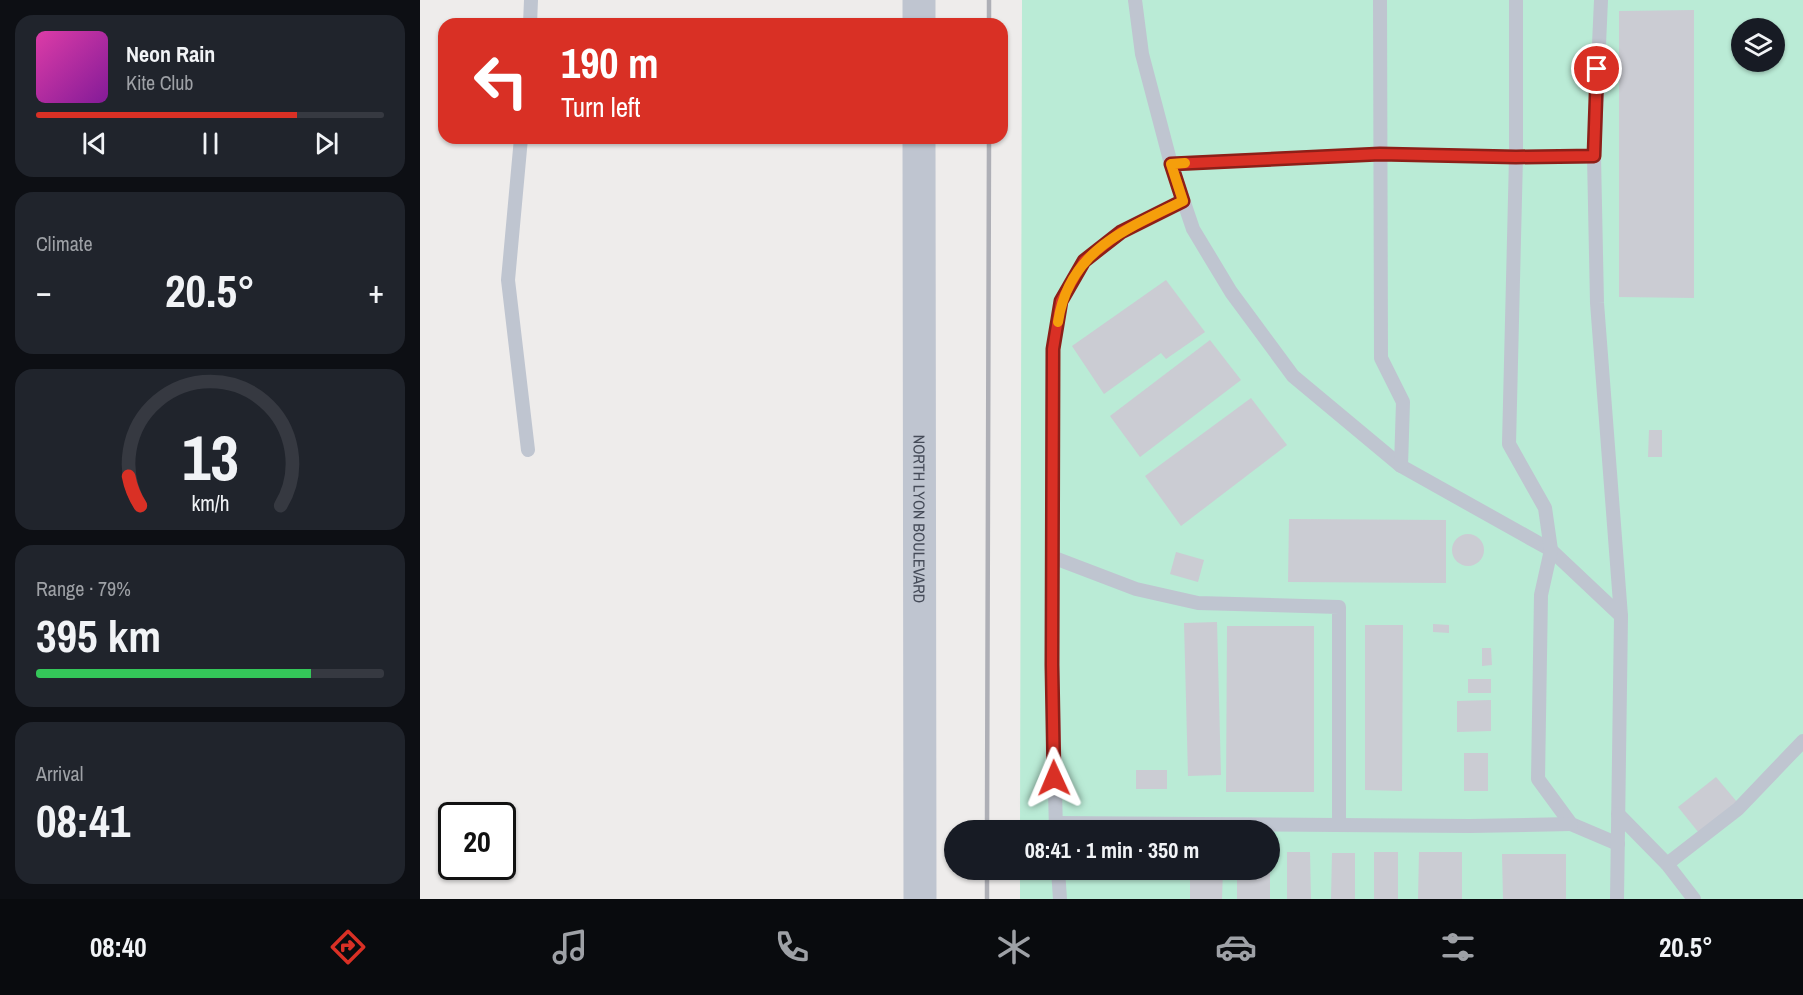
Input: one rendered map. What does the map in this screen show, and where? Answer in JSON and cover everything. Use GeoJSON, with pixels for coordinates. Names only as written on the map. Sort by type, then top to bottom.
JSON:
{"type":"FeatureCollection","features":[{"type":"Feature","properties":{"kind":"street"},"geometry":{"type":"LineString","coordinates":[[919,0],[919,18]]}},
{"type":"Feature","properties":{"kind":"street","name":"NORTH LYON BOULEVARD"},"geometry":{"type":"LineString","coordinates":[[919,144],[920,899]]}},
{"type":"Feature","properties":{"kind":"lane"},"geometry":{"type":"LineString","coordinates":[[530,18],[531,0]]}},
{"type":"Feature","properties":{"kind":"lane"},"geometry":{"type":"LineString","coordinates":[[1135,0],[1142,54],[1171,164],[1193,229],[1231,292],[1293,376],[1401,466],[1551,550],[1621,616]]}},
{"type":"Feature","properties":{"kind":"lane"},"geometry":{"type":"LineString","coordinates":[[1380,0],[1381,358],[1403,402],[1401,466]]}},
{"type":"Feature","properties":{"kind":"lane"},"geometry":{"type":"LineString","coordinates":[[1515,0],[1516,157],[1509,444],[1545,508],[1551,550],[1541,595],[1538,779],[1571,824]]}},
{"type":"Feature","properties":{"kind":"lane"},"geometry":{"type":"LineString","coordinates":[[1601,0],[1594,156],[1597,303],[1621,616],[1617,899]]}},
{"type":"Feature","properties":{"kind":"lane"},"geometry":{"type":"LineString","coordinates":[[520,144],[508,280],[528,450]]}},
{"type":"Feature","properties":{"kind":"lane"},"geometry":{"type":"LineString","coordinates":[[1171,164],[1380,154],[1594,156]]}},
{"type":"Feature","properties":{"kind":"lane"},"geometry":{"type":"LineString","coordinates":[[1056,820],[1052,665],[1053,349],[1061,301],[1084,261],[1121,232],[1183,201]]}},
{"type":"Feature","properties":{"kind":"lane"},"geometry":{"type":"LineString","coordinates":[[1052,557],[1136,589],[1198,603],[1339,607],[1339,825]]}},
{"type":"Feature","properties":{"kind":"lane"},"geometry":{"type":"LineString","coordinates":[[1666,864],[1738,809],[1803,741]]}},
{"type":"Feature","properties":{"kind":"lane"},"geometry":{"type":"LineString","coordinates":[[1618,814],[1666,864],[1694,899]]}},
{"type":"Feature","properties":{"kind":"lane"},"geometry":{"type":"LineString","coordinates":[[1280,825],[1571,824],[1618,844]]}},
{"type":"Feature","properties":{"kind":"lane"},"geometry":{"type":"LineString","coordinates":[[1059,880],[1060,899]]}},
{"type":"Feature","properties":{"kind":"green space"},"geometry":{"type":"Polygon","coordinates":[[[1022,0],[1803,0],[1803,899],[1020,899],[1020,880],[1280,880],[1280,820],[1020,820],[1022,0]]]}},
{"type":"Feature","properties":{"kind":"building"},"geometry":{"type":"Polygon","coordinates":[[[1694,10],[1694,298],[1619,297],[1619,11],[1694,10]]]}},
{"type":"Feature","properties":{"kind":"building"},"geometry":{"type":"Polygon","coordinates":[[[1166,280],[1205,332],[1166,359],[1161,353],[1104,394],[1072,346],[1166,280]]]}},
{"type":"Feature","properties":{"kind":"building"},"geometry":{"type":"Polygon","coordinates":[[[1210,340],[1241,380],[1140,457],[1110,416],[1210,340]]]}},
{"type":"Feature","properties":{"kind":"building"},"geometry":{"type":"Polygon","coordinates":[[[1251,398],[1287,445],[1181,526],[1145,476],[1251,398]]]}},
{"type":"Feature","properties":{"kind":"building"},"geometry":{"type":"Polygon","coordinates":[[[1649,430],[1662,430],[1662,457],[1648,457],[1649,430]]]}},
{"type":"Feature","properties":{"kind":"building"},"geometry":{"type":"Polygon","coordinates":[[[1289,519],[1446,520],[1446,583],[1288,582],[1289,519]]]}},
{"type":"Feature","properties":{"kind":"building"},"geometry":{"type":"Polygon","coordinates":[[[1468,534],[1480,538],[1484,550],[1480,562],[1468,566],[1456,562],[1452,550],[1456,538],[1468,534]]]}},
{"type":"Feature","properties":{"kind":"building"},"geometry":{"type":"Polygon","coordinates":[[[1176,552],[1204,560],[1198,582],[1170,574],[1176,552]]]}},
{"type":"Feature","properties":{"kind":"building"},"geometry":{"type":"Polygon","coordinates":[[[1217,622],[1221,775],[1188,776],[1184,623],[1217,622]]]}},
{"type":"Feature","properties":{"kind":"building"},"geometry":{"type":"Polygon","coordinates":[[[1433,624],[1449,625],[1449,633],[1433,632],[1433,624]]]}},
{"type":"Feature","properties":{"kind":"building"},"geometry":{"type":"Polygon","coordinates":[[[1365,625],[1403,625],[1402,791],[1365,790],[1365,625]]]}},
{"type":"Feature","properties":{"kind":"building"},"geometry":{"type":"Polygon","coordinates":[[[1227,626],[1314,626],[1314,792],[1226,792],[1227,626]]]}},
{"type":"Feature","properties":{"kind":"building"},"geometry":{"type":"Polygon","coordinates":[[[1482,648],[1491,648],[1492,665],[1482,666],[1482,648]]]}},
{"type":"Feature","properties":{"kind":"building"},"geometry":{"type":"Polygon","coordinates":[[[1468,679],[1491,679],[1491,693],[1468,693],[1468,679]]]}},
{"type":"Feature","properties":{"kind":"building"},"geometry":{"type":"Polygon","coordinates":[[[1491,700],[1491,731],[1457,732],[1457,701],[1491,700]]]}},
{"type":"Feature","properties":{"kind":"building"},"geometry":{"type":"Polygon","coordinates":[[[1464,753],[1488,753],[1488,791],[1464,791],[1464,753]]]}},
{"type":"Feature","properties":{"kind":"building"},"geometry":{"type":"Polygon","coordinates":[[[1136,770],[1167,770],[1167,789],[1136,789],[1136,770]]]}},
{"type":"Feature","properties":{"kind":"building"},"geometry":{"type":"Polygon","coordinates":[[[1716,777],[1737,802],[1699,833],[1678,807],[1716,777]]]}},
{"type":"Feature","properties":{"kind":"building"},"geometry":{"type":"Polygon","coordinates":[[[1287,852],[1310,852],[1311,899],[1287,899],[1287,852]]]}},
{"type":"Feature","properties":{"kind":"building"},"geometry":{"type":"Polygon","coordinates":[[[1374,852],[1398,852],[1398,899],[1374,899],[1374,852]]]}},
{"type":"Feature","properties":{"kind":"building"},"geometry":{"type":"Polygon","coordinates":[[[1419,852],[1462,852],[1462,899],[1418,899],[1419,852]]]}},
{"type":"Feature","properties":{"kind":"building"},"geometry":{"type":"Polygon","coordinates":[[[1332,853],[1355,853],[1355,899],[1331,899],[1332,853]]]}},
{"type":"Feature","properties":{"kind":"building"},"geometry":{"type":"Polygon","coordinates":[[[1502,854],[1566,854],[1566,899],[1503,899],[1502,854]]]}},
{"type":"Feature","properties":{"kind":"building"},"geometry":{"type":"Polygon","coordinates":[[[1190,880],[1223,880],[1222,899],[1190,899],[1190,880]]]}},
{"type":"Feature","properties":{"kind":"building"},"geometry":{"type":"Polygon","coordinates":[[[1237,880],[1270,880],[1270,899],[1237,899],[1237,880]]]}},
{"type":"Feature","properties":{"kind":"railway"},"geometry":{"type":"LineString","coordinates":[[989,0],[989,18]]}},
{"type":"Feature","properties":{"kind":"railway"},"geometry":{"type":"LineString","coordinates":[[987,820],[989,144]]}},
{"type":"Feature","properties":{"kind":"railway"},"geometry":{"type":"LineString","coordinates":[[987,880],[987,899]]}},
{"type":"Feature","properties":{"kind":"slow traffic"},"geometry":{"type":"LineString","coordinates":[[1058,322],[1061,301],[1084,261],[1121,232],[1183,201],[1171,164],[1185,163]]}},
{"type":"Feature","properties":{"kind":"route"},"geometry":{"type":"LineString","coordinates":[[1054,778],[1053,349],[1061,301],[1084,261],[1121,232],[1183,201],[1171,164],[1380,154],[1594,156],[1597,69]]}}]}
